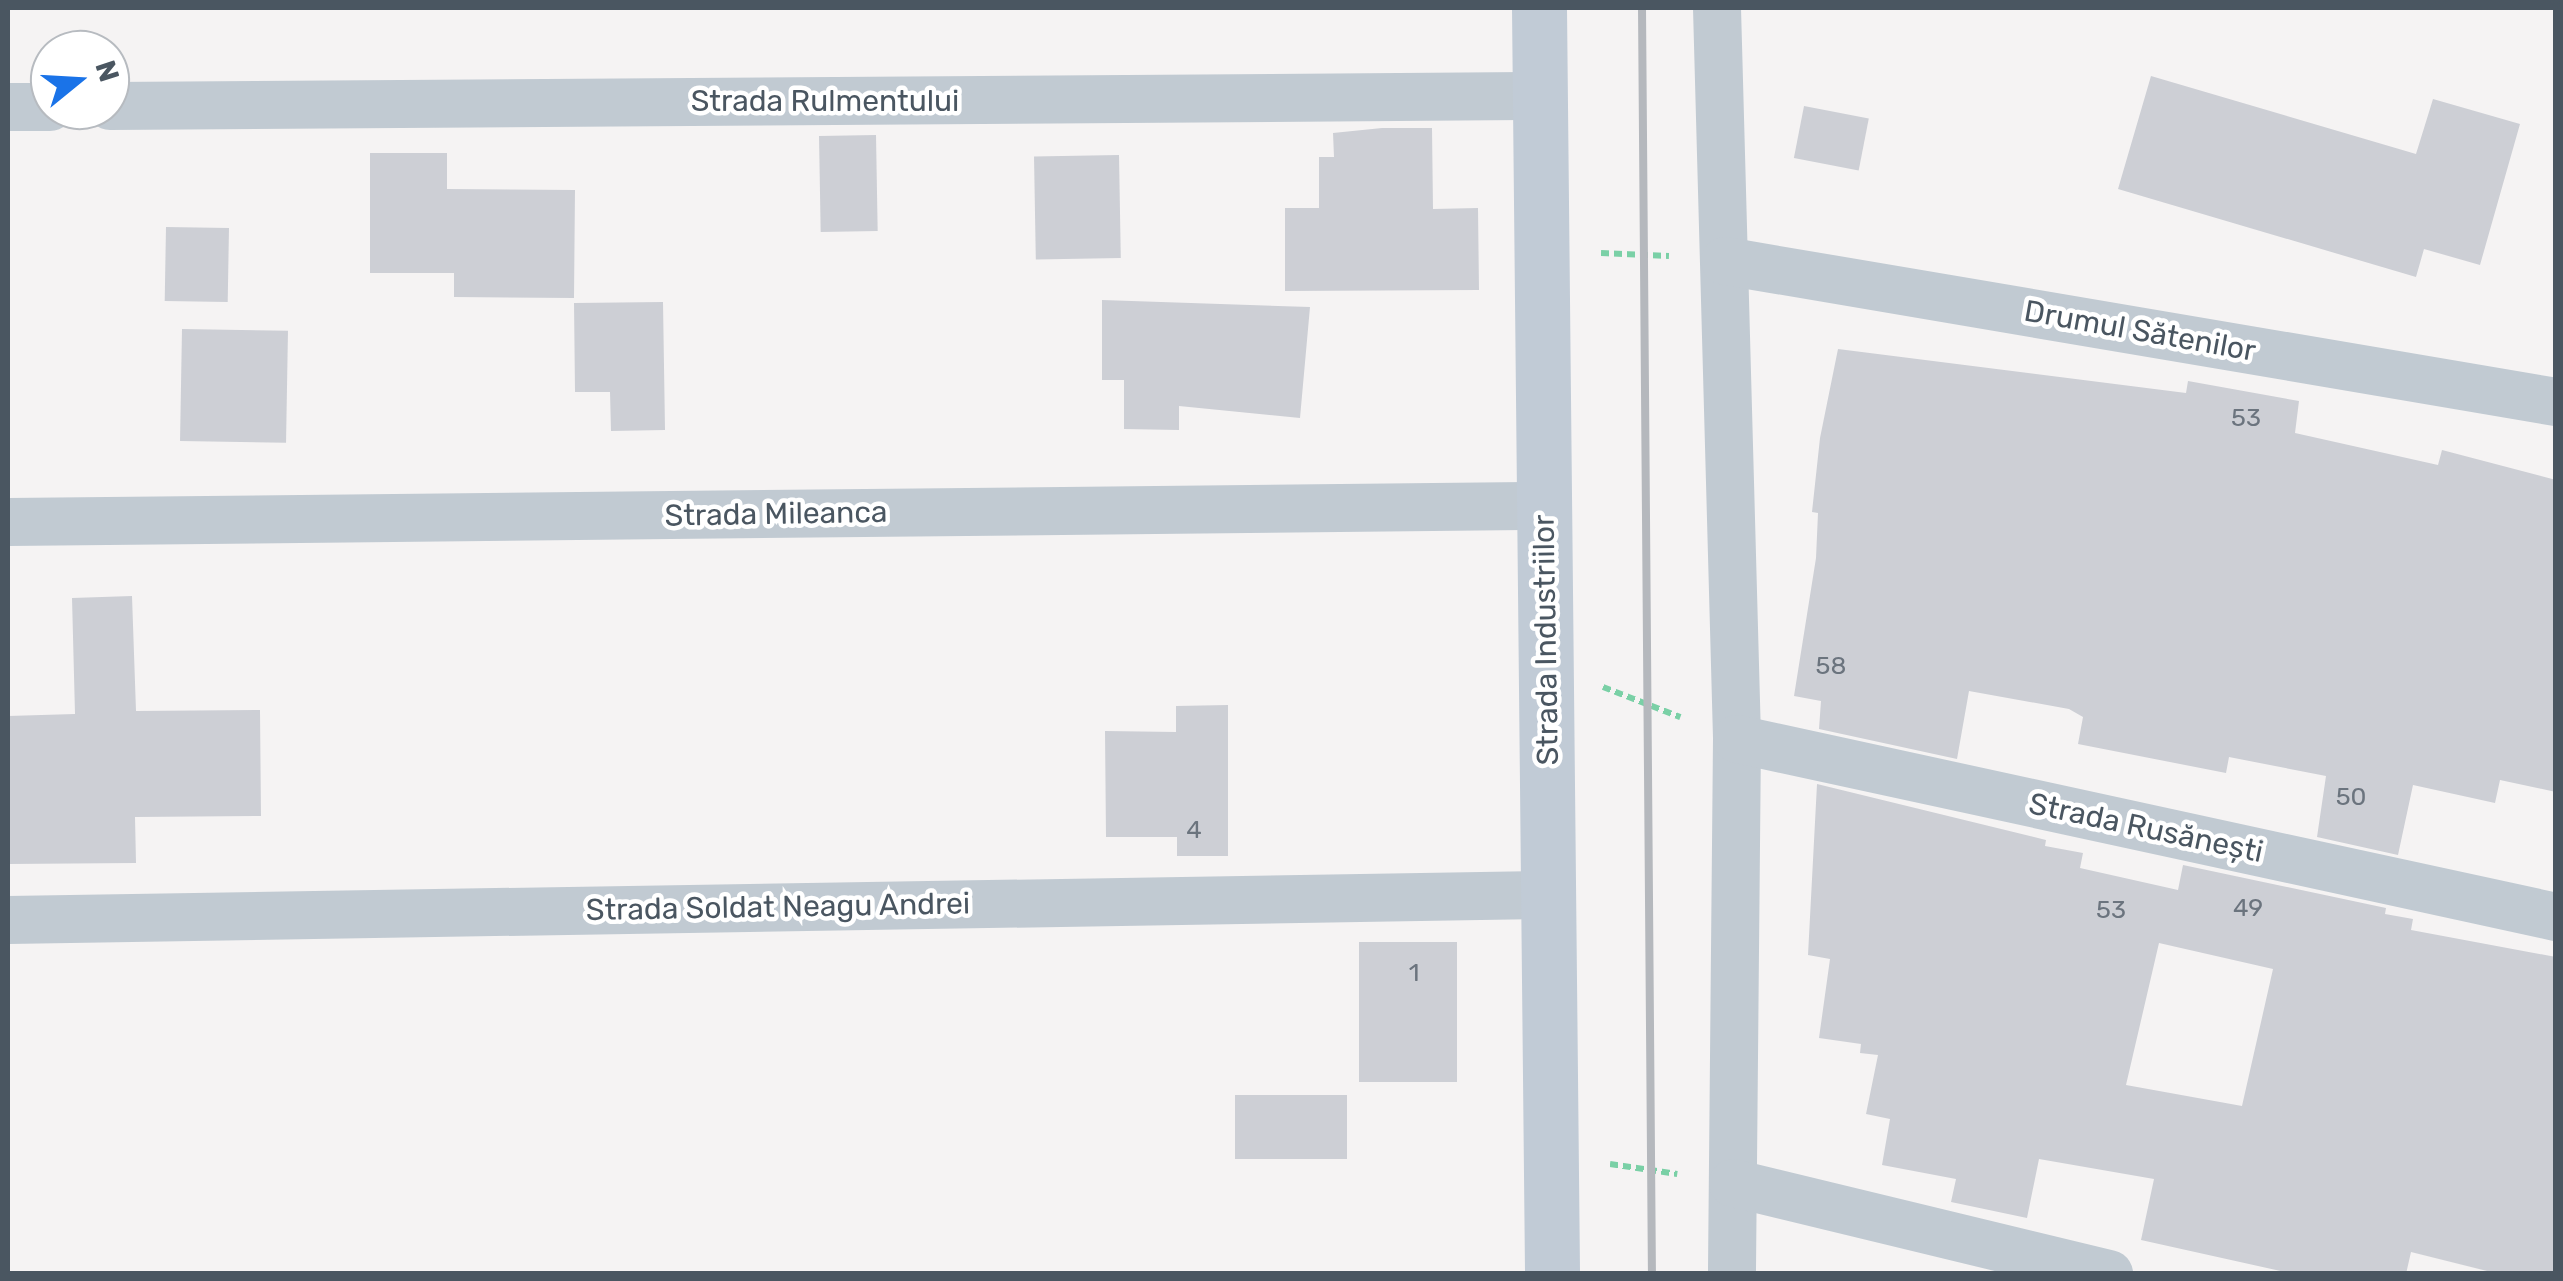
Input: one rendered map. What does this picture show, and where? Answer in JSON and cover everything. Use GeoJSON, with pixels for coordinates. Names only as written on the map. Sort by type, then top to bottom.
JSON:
{"type":"FeatureCollection","features":[{"type":"Feature","properties":{"kind":"main road","name":"Strada Industriilor"},"geometry":{"type":"LineString","coordinates":[[1539,8],[1552,1274]]}},
{"type":"Feature","properties":{"kind":"street"},"geometry":{"type":"LineString","coordinates":[[1717,8],[1737,739],[1732,1274]]}},
{"type":"Feature","properties":{"kind":"street","name":"Strada Rulmentului"},"geometry":{"type":"LineString","coordinates":[[130,106],[1540,96]]}},
{"type":"Feature","properties":{"kind":"street","name":"Drumul Sătenilor"},"geometry":{"type":"LineString","coordinates":[[1725,261],[2556,402]]}},
{"type":"Feature","properties":{"kind":"street","name":"Strada Mileanca"},"geometry":{"type":"LineString","coordinates":[[8,522],[1544,506]]}},
{"type":"Feature","properties":{"kind":"street","name":"Strada Rusănești"},"geometry":{"type":"LineString","coordinates":[[1737,739],[2556,917]]}},
{"type":"Feature","properties":{"kind":"street","name":"Strada Soldat Neagu Andrei"},"geometry":{"type":"LineString","coordinates":[[8,920],[1549,895]]}},
{"type":"Feature","properties":{"kind":"street"},"geometry":{"type":"LineString","coordinates":[[1733,1183],[2109,1274]]}},
{"type":"Feature","properties":{"kind":"path"},"geometry":{"type":"LineString","coordinates":[[1542,252],[1725,261]]}},
{"type":"Feature","properties":{"kind":"path"},"geometry":{"type":"LineString","coordinates":[[1546,665],[1737,739]]}},
{"type":"Feature","properties":{"kind":"path"},"geometry":{"type":"LineString","coordinates":[[1551,1154],[1733,1183]]}},
{"type":"Feature","properties":{"kind":"building"},"geometry":{"type":"Polygon","coordinates":[[[2151,76],[2416,154],[2433,99],[2520,124],[2480,265],[2424,249],[2416,277],[2118,189],[2151,76]]]}},
{"type":"Feature","properties":{"kind":"building"},"geometry":{"type":"Polygon","coordinates":[[[1804,106],[1869,119],[1859,171],[1794,158],[1804,106]]]}},
{"type":"Feature","properties":{"kind":"building"},"geometry":{"type":"Polygon","coordinates":[[[1432,128],[1433,209],[1478,208],[1479,290],[1285,291],[1285,208],[1319,208],[1319,157],[1334,157],[1333,133],[1432,128]]]}},
{"type":"Feature","properties":{"kind":"building"},"geometry":{"type":"Polygon","coordinates":[[[876,135],[878,231],[821,232],[819,136],[876,135]]]}},
{"type":"Feature","properties":{"kind":"building"},"geometry":{"type":"Polygon","coordinates":[[[370,153],[447,153],[447,189],[575,190],[574,298],[454,297],[454,273],[370,273],[370,153]]]}},
{"type":"Feature","properties":{"kind":"building"},"geometry":{"type":"Polygon","coordinates":[[[1119,155],[1121,258],[1036,259],[1034,156],[1119,155]]]}},
{"type":"Feature","properties":{"kind":"building"},"geometry":{"type":"Polygon","coordinates":[[[166,227],[229,228],[228,302],[165,301],[166,227]]]}},
{"type":"Feature","properties":{"kind":"building"},"geometry":{"type":"Polygon","coordinates":[[[1102,300],[1310,307],[1300,418],[1179,406],[1179,430],[1124,429],[1124,380],[1102,380],[1102,300]]]}},
{"type":"Feature","properties":{"kind":"building"},"geometry":{"type":"Polygon","coordinates":[[[663,302],[665,430],[611,431],[610,392],[575,392],[574,303],[663,302]]]}},
{"type":"Feature","properties":{"kind":"building"},"geometry":{"type":"Polygon","coordinates":[[[182,329],[288,331],[286,443],[180,441],[182,329]]]}},
{"type":"Feature","properties":{"kind":"building"},"geometry":{"type":"Polygon","coordinates":[[[1838,349],[2186,393],[2188,381],[2299,401],[2295,433],[2438,465],[2442,450],[2556,480],[2556,792],[2500,780],[2495,803],[2413,785],[2398,855],[2317,837],[2326,776],[2229,757],[2226,773],[2078,744],[2083,717],[2069,709],[1969,691],[1957,759],[1819,729],[1821,701],[1794,696],[1816,558],[1818,513],[1812,512],[1820,438],[1838,349]]]}},
{"type":"Feature","properties":{"kind":"building"},"geometry":{"type":"Polygon","coordinates":[[[132,596],[136,711],[260,710],[261,816],[135,817],[136,863],[8,864],[8,716],[75,714],[72,598],[132,596]]]}},
{"type":"Feature","properties":{"kind":"building"},"geometry":{"type":"Polygon","coordinates":[[[1228,705],[1228,856],[1177,856],[1177,837],[1106,837],[1105,731],[1176,732],[1176,706],[1228,705]]]}},
{"type":"Feature","properties":{"kind":"building"},"geometry":{"type":"Polygon","coordinates":[[[1817,784],[2046,840],[2045,846],[2083,853],[2080,868],[2178,890],[2183,865],[2386,908],[2385,914],[2413,919],[2411,930],[2556,957],[2556,1274],[2495,1273],[2411,1252],[2406,1274],[2294,1274],[2141,1240],[2154,1179],[2039,1159],[2027,1218],[1951,1202],[1956,1179],[1882,1165],[1890,1119],[1866,1114],[1878,1055],[1860,1053],[1861,1044],[1819,1038],[1830,959],[1808,955],[1817,784]],[[2159,943],[2126,1085],[2242,1106],[2273,969],[2159,943]]]}},
{"type":"Feature","properties":{"kind":"building"},"geometry":{"type":"Polygon","coordinates":[[[1359,942],[1457,942],[1457,1082],[1359,1082],[1359,942]]]}},
{"type":"Feature","properties":{"kind":"building"},"geometry":{"type":"Polygon","coordinates":[[[1235,1095],[1347,1095],[1347,1159],[1235,1159],[1235,1095]]]}},
{"type":"Feature","properties":{"kind":"railway"},"geometry":{"type":"LineString","coordinates":[[1642,8],[1652,1274]]}}]}
